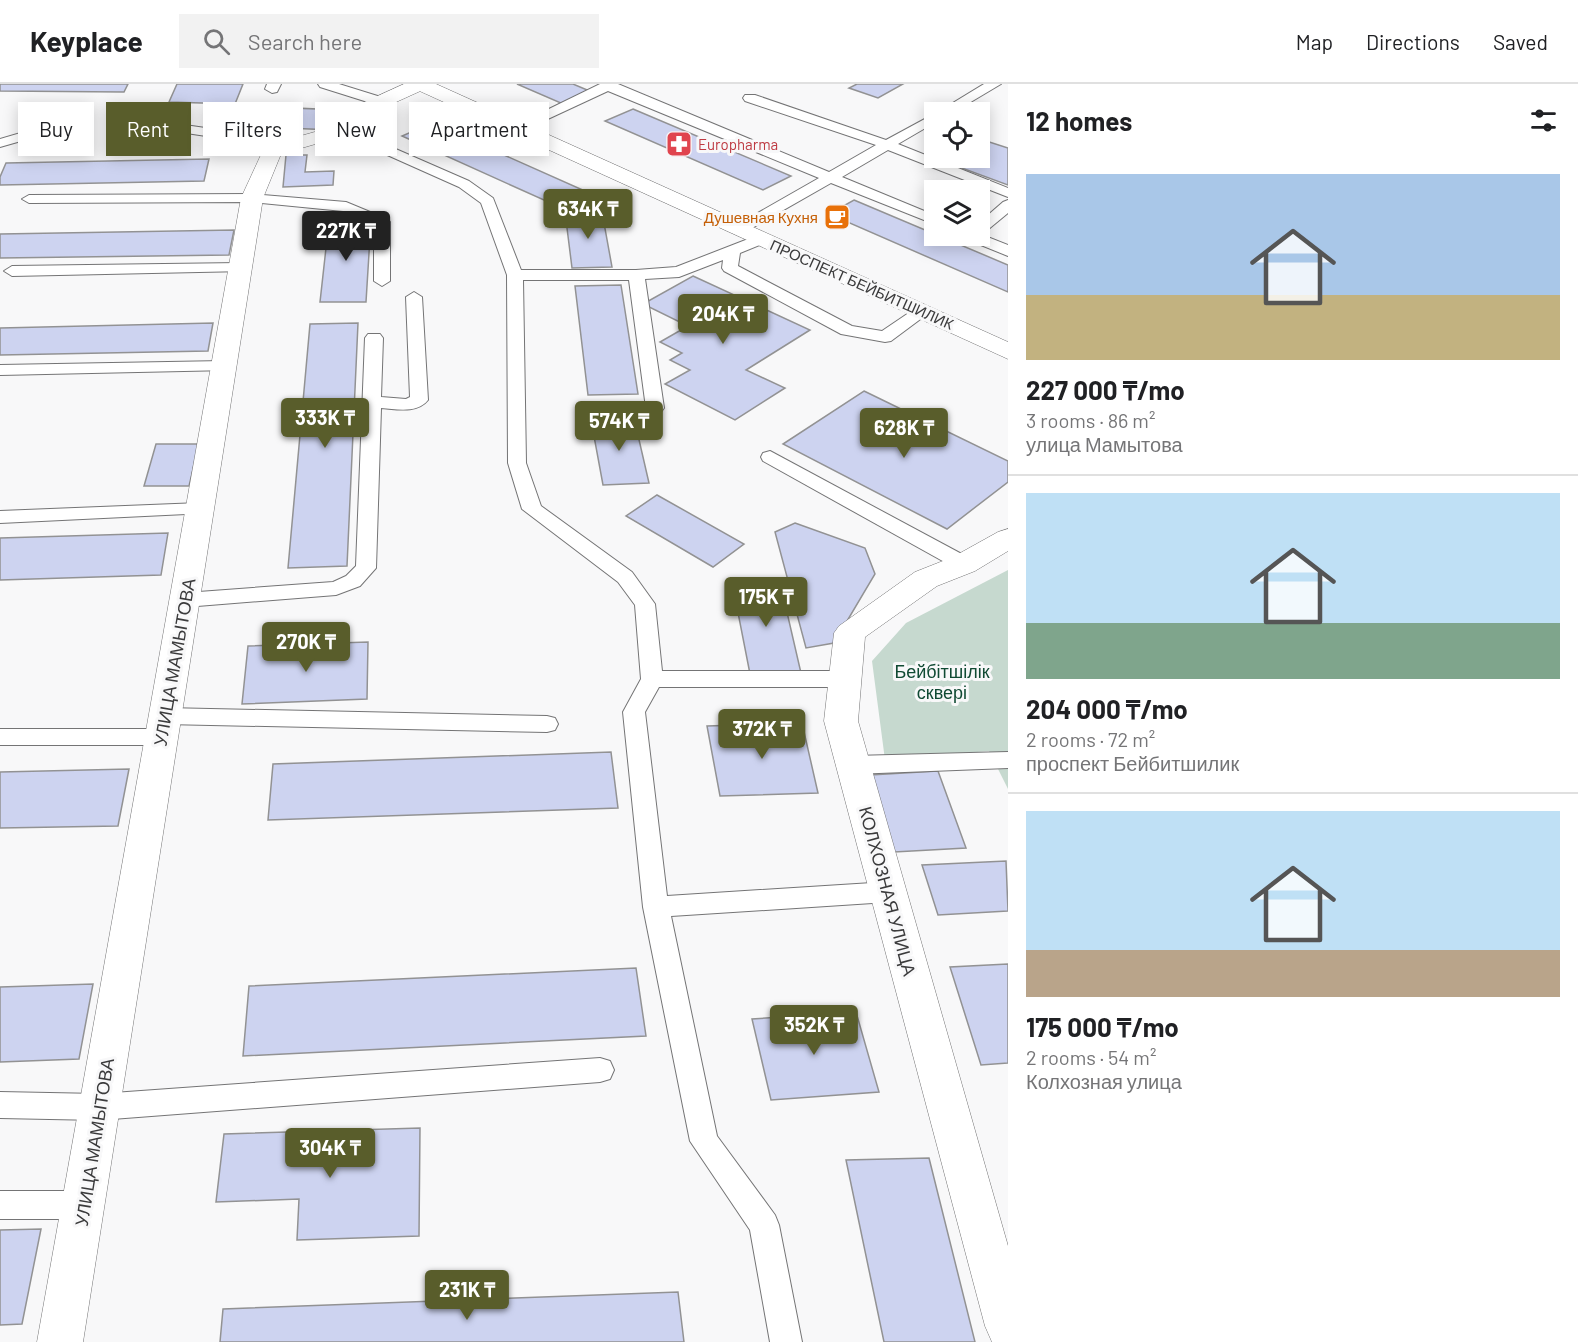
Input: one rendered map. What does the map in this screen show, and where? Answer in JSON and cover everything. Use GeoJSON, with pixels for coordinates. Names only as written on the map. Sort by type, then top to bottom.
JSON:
{"type":"FeatureCollection","features":[{"type":"Feature","properties":{"kind":"street"},"geometry":{"type":"LineString","coordinates":[[379,101],[420,84]]}},
{"type":"Feature","properties":{"kind":"street","name":"ПРОСПЕКТ БЕЙБИТШИЛИК"},"geometry":{"type":"LineString","coordinates":[[420,84],[460,102]]}},
{"type":"Feature","properties":{"kind":"street","name":"ПРОСПЕКТ БЕЙБИТШИЛИК"},"geometry":{"type":"LineString","coordinates":[[549,144],[745,239],[922,312],[1008,351]]}},
{"type":"Feature","properties":{"kind":"street","name":"УЛИЦА МАМЫТОВА"},"geometry":{"type":"LineString","coordinates":[[60,1342],[252,198],[270,156]]}},
{"type":"Feature","properties":{"kind":"street","name":"КОЛХОЗНАЯ УЛИЦА"},"geometry":{"type":"LineString","coordinates":[[1008,538],[964,564],[926,579],[850,633],[841,721],[1008,1326]]}},
{"type":"Feature","properties":{"kind":"lane"},"geometry":{"type":"LineString","coordinates":[[325,84],[379,101]]}},
{"type":"Feature","properties":{"kind":"lane"},"geometry":{"type":"LineString","coordinates":[[962,102],[994,84]]}},
{"type":"Feature","properties":{"kind":"lane"},"geometry":{"type":"LineString","coordinates":[[549,113],[610,85],[924,216]]}},
{"type":"Feature","properties":{"kind":"lane"},"geometry":{"type":"LineString","coordinates":[[750,98],[888,145],[1008,193]]}},
{"type":"Feature","properties":{"kind":"lane"},"geometry":{"type":"LineString","coordinates":[[515,275],[636,275],[679,272],[745,239],[831,178],[924,124]]}},
{"type":"Feature","properties":{"kind":"lane"},"geometry":{"type":"LineString","coordinates":[[0,143],[18,138]]}},
{"type":"Feature","properties":{"kind":"lane"},"geometry":{"type":"LineString","coordinates":[[397,154],[464,184],[488,201],[515,275],[517,463],[532,509],[625,577],[645,604],[652,679],[634,712],[656,907],[704,1141],[764,1225],[786,1342]]}},
{"type":"Feature","properties":{"kind":"lane"},"geometry":{"type":"LineString","coordinates":[[29,199],[252,198],[346,207],[382,222],[382,280]]}},
{"type":"Feature","properties":{"kind":"lane"},"geometry":{"type":"LineString","coordinates":[[990,220],[1008,205]]}},
{"type":"Feature","properties":{"kind":"lane"},"geometry":{"type":"LineString","coordinates":[[745,239],[730,268],[847,330],[885,337],[922,312]]}},
{"type":"Feature","properties":{"kind":"lane"},"geometry":{"type":"LineString","coordinates":[[990,244],[1008,251]]}},
{"type":"Feature","properties":{"kind":"lane"},"geometry":{"type":"LineString","coordinates":[[12,271],[240,268]]}},
{"type":"Feature","properties":{"kind":"lane"},"geometry":{"type":"LineString","coordinates":[[636,275],[655,408]]}},
{"type":"Feature","properties":{"kind":"lane"},"geometry":{"type":"LineString","coordinates":[[370,402],[408,405],[419,400],[414,297]]}},
{"type":"Feature","properties":{"kind":"lane"},"geometry":{"type":"LineString","coordinates":[[185,600],[336,588],[353,581],[366,568],[374,338]]}},
{"type":"Feature","properties":{"kind":"lane"},"geometry":{"type":"LineString","coordinates":[[0,370],[224,366]]}},
{"type":"Feature","properties":{"kind":"lane"},"geometry":{"type":"LineString","coordinates":[[770,457],[964,564]]}},
{"type":"Feature","properties":{"kind":"lane"},"geometry":{"type":"LineString","coordinates":[[0,517],[200,509]]}},
{"type":"Feature","properties":{"kind":"lane"},"geometry":{"type":"LineString","coordinates":[[652,679],[846,679]]}},
{"type":"Feature","properties":{"kind":"lane"},"geometry":{"type":"LineString","coordinates":[[0,737],[163,727],[547,724]]}},
{"type":"Feature","properties":{"kind":"lane"},"geometry":{"type":"LineString","coordinates":[[853,765],[1008,760]]}},
{"type":"Feature","properties":{"kind":"lane"},"geometry":{"type":"LineString","coordinates":[[656,907],[888,892]]}},
{"type":"Feature","properties":{"kind":"lane"},"geometry":{"type":"LineString","coordinates":[[0,1105],[99,1107],[600,1070]]}},
{"type":"Feature","properties":{"kind":"lane"},"geometry":{"type":"LineString","coordinates":[[0,1205],[83,1205]]}},
{"type":"Feature","properties":{"kind":"green space","name":"Бейбітшілік сквері"},"geometry":{"type":"Polygon","coordinates":[[[1008,570],[1008,789],[989,751],[885,760],[872,661],[906,623],[1008,570]]]}},
{"type":"Feature","properties":{"kind":"building"},"geometry":{"type":"Polygon","coordinates":[[[0,84],[128,84],[124,92],[0,91],[0,84]]]}},
{"type":"Feature","properties":{"kind":"building"},"geometry":{"type":"Polygon","coordinates":[[[177,84],[243,84],[236,102],[169,102],[177,84]]]}},
{"type":"Feature","properties":{"kind":"building"},"geometry":{"type":"Polygon","coordinates":[[[517,84],[573,84],[592,92],[563,104],[517,84]]]}},
{"type":"Feature","properties":{"kind":"building"},"geometry":{"type":"Polygon","coordinates":[[[857,84],[903,84],[878,98],[849,88],[857,84]]]}},
{"type":"Feature","properties":{"kind":"building"},"geometry":{"type":"Polygon","coordinates":[[[303,108],[315,109],[315,129],[303,129],[303,108]]]}},
{"type":"Feature","properties":{"kind":"building"},"geometry":{"type":"Polygon","coordinates":[[[633,109],[791,176],[763,190],[605,121],[633,109]]]}},
{"type":"Feature","properties":{"kind":"building"},"geometry":{"type":"Polygon","coordinates":[[[990,142],[1008,148],[1008,185],[962,168],[990,168],[990,142]]]}},
{"type":"Feature","properties":{"kind":"building"},"geometry":{"type":"Polygon","coordinates":[[[307,155],[305,172],[334,171],[333,185],[283,187],[286,156],[307,155]]]}},
{"type":"Feature","properties":{"kind":"building"},"geometry":{"type":"Polygon","coordinates":[[[446,156],[506,156],[585,191],[555,205],[446,156]]]}},
{"type":"Feature","properties":{"kind":"building"},"geometry":{"type":"Polygon","coordinates":[[[209,159],[204,181],[0,185],[0,177],[6,163],[209,159]]]}},
{"type":"Feature","properties":{"kind":"building"},"geometry":{"type":"Polygon","coordinates":[[[854,200],[924,230],[924,246],[963,246],[1008,265],[1008,292],[829,214],[854,200]]]}},
{"type":"Feature","properties":{"kind":"building"},"geometry":{"type":"Polygon","coordinates":[[[565,212],[602,212],[612,267],[572,268],[565,212]]]}},
{"type":"Feature","properties":{"kind":"building"},"geometry":{"type":"Polygon","coordinates":[[[329,221],[371,221],[366,302],[320,302],[329,221]]]}},
{"type":"Feature","properties":{"kind":"building"},"geometry":{"type":"Polygon","coordinates":[[[234,230],[229,255],[0,258],[0,234],[234,230]]]}},
{"type":"Feature","properties":{"kind":"building"},"geometry":{"type":"Polygon","coordinates":[[[693,276],[810,330],[746,370],[785,388],[735,420],[665,384],[690,370],[670,360],[682,353],[660,342],[688,326],[643,304],[693,276]]]}},
{"type":"Feature","properties":{"kind":"building"},"geometry":{"type":"Polygon","coordinates":[[[621,285],[638,394],[588,395],[575,286],[621,285]]]}},
{"type":"Feature","properties":{"kind":"building"},"geometry":{"type":"Polygon","coordinates":[[[213,323],[208,351],[0,355],[0,328],[213,323]]]}},
{"type":"Feature","properties":{"kind":"building"},"geometry":{"type":"Polygon","coordinates":[[[358,323],[347,566],[288,568],[310,324],[358,323]]]}},
{"type":"Feature","properties":{"kind":"building"},"geometry":{"type":"Polygon","coordinates":[[[864,391],[1008,461],[1008,482],[947,529],[783,444],[864,391]]]}},
{"type":"Feature","properties":{"kind":"building"},"geometry":{"type":"Polygon","coordinates":[[[634,418],[649,483],[603,485],[591,420],[634,418]]]}},
{"type":"Feature","properties":{"kind":"building"},"geometry":{"type":"Polygon","coordinates":[[[156,444],[199,444],[189,486],[144,486],[156,444]]]}},
{"type":"Feature","properties":{"kind":"building"},"geometry":{"type":"Polygon","coordinates":[[[657,495],[744,544],[713,567],[626,516],[657,495]]]}},
{"type":"Feature","properties":{"kind":"building"},"geometry":{"type":"Polygon","coordinates":[[[795,523],[865,548],[875,574],[834,643],[806,648],[775,532],[795,523]]]}},
{"type":"Feature","properties":{"kind":"building"},"geometry":{"type":"Polygon","coordinates":[[[168,533],[161,575],[0,580],[0,538],[168,533]]]}},
{"type":"Feature","properties":{"kind":"building"},"geometry":{"type":"Polygon","coordinates":[[[732,582],[780,582],[801,673],[750,674],[732,582]]]}},
{"type":"Feature","properties":{"kind":"building"},"geometry":{"type":"Polygon","coordinates":[[[368,642],[367,699],[242,704],[248,646],[368,642]]]}},
{"type":"Feature","properties":{"kind":"building"},"geometry":{"type":"Polygon","coordinates":[[[802,723],[818,793],[720,796],[707,726],[802,723]]]}},
{"type":"Feature","properties":{"kind":"building"},"geometry":{"type":"Polygon","coordinates":[[[611,752],[618,808],[268,820],[273,764],[611,752]]]}},
{"type":"Feature","properties":{"kind":"building"},"geometry":{"type":"Polygon","coordinates":[[[129,769],[118,826],[0,828],[0,772],[129,769]]]}},
{"type":"Feature","properties":{"kind":"building"},"geometry":{"type":"Polygon","coordinates":[[[938,771],[966,848],[894,852],[870,775],[938,771]]]}},
{"type":"Feature","properties":{"kind":"building"},"geometry":{"type":"Polygon","coordinates":[[[1006,861],[1008,911],[938,915],[922,865],[1006,861]]]}},
{"type":"Feature","properties":{"kind":"building"},"geometry":{"type":"Polygon","coordinates":[[[1008,964],[1008,1063],[981,1065],[950,967],[1008,964]]]}},
{"type":"Feature","properties":{"kind":"building"},"geometry":{"type":"Polygon","coordinates":[[[636,968],[646,1036],[243,1056],[249,986],[636,968]]]}},
{"type":"Feature","properties":{"kind":"building"},"geometry":{"type":"Polygon","coordinates":[[[93,984],[79,1059],[0,1062],[0,987],[93,984]]]}},
{"type":"Feature","properties":{"kind":"building"},"geometry":{"type":"Polygon","coordinates":[[[856,1012],[879,1092],[771,1100],[752,1019],[856,1012]]]}},
{"type":"Feature","properties":{"kind":"building"},"geometry":{"type":"Polygon","coordinates":[[[420,1128],[419,1236],[297,1240],[299,1199],[216,1202],[224,1134],[420,1128]]]}},
{"type":"Feature","properties":{"kind":"building"},"geometry":{"type":"Polygon","coordinates":[[[929,1158],[975,1342],[884,1342],[846,1160],[929,1158]]]}},
{"type":"Feature","properties":{"kind":"building"},"geometry":{"type":"Polygon","coordinates":[[[41,1229],[22,1324],[0,1325],[0,1230],[41,1229]]]}},
{"type":"Feature","properties":{"kind":"building"},"geometry":{"type":"Polygon","coordinates":[[[678,1292],[684,1342],[220,1342],[223,1309],[678,1292]]]}},
{"type":"Feature","properties":{"kind":"place","name":"Europharma"},"geometry":{"type":"Point","coordinates":[679,144]}},
{"type":"Feature","properties":{"kind":"place","name":"Душевная Кухня"},"geometry":{"type":"Point","coordinates":[837,217]}}]}
